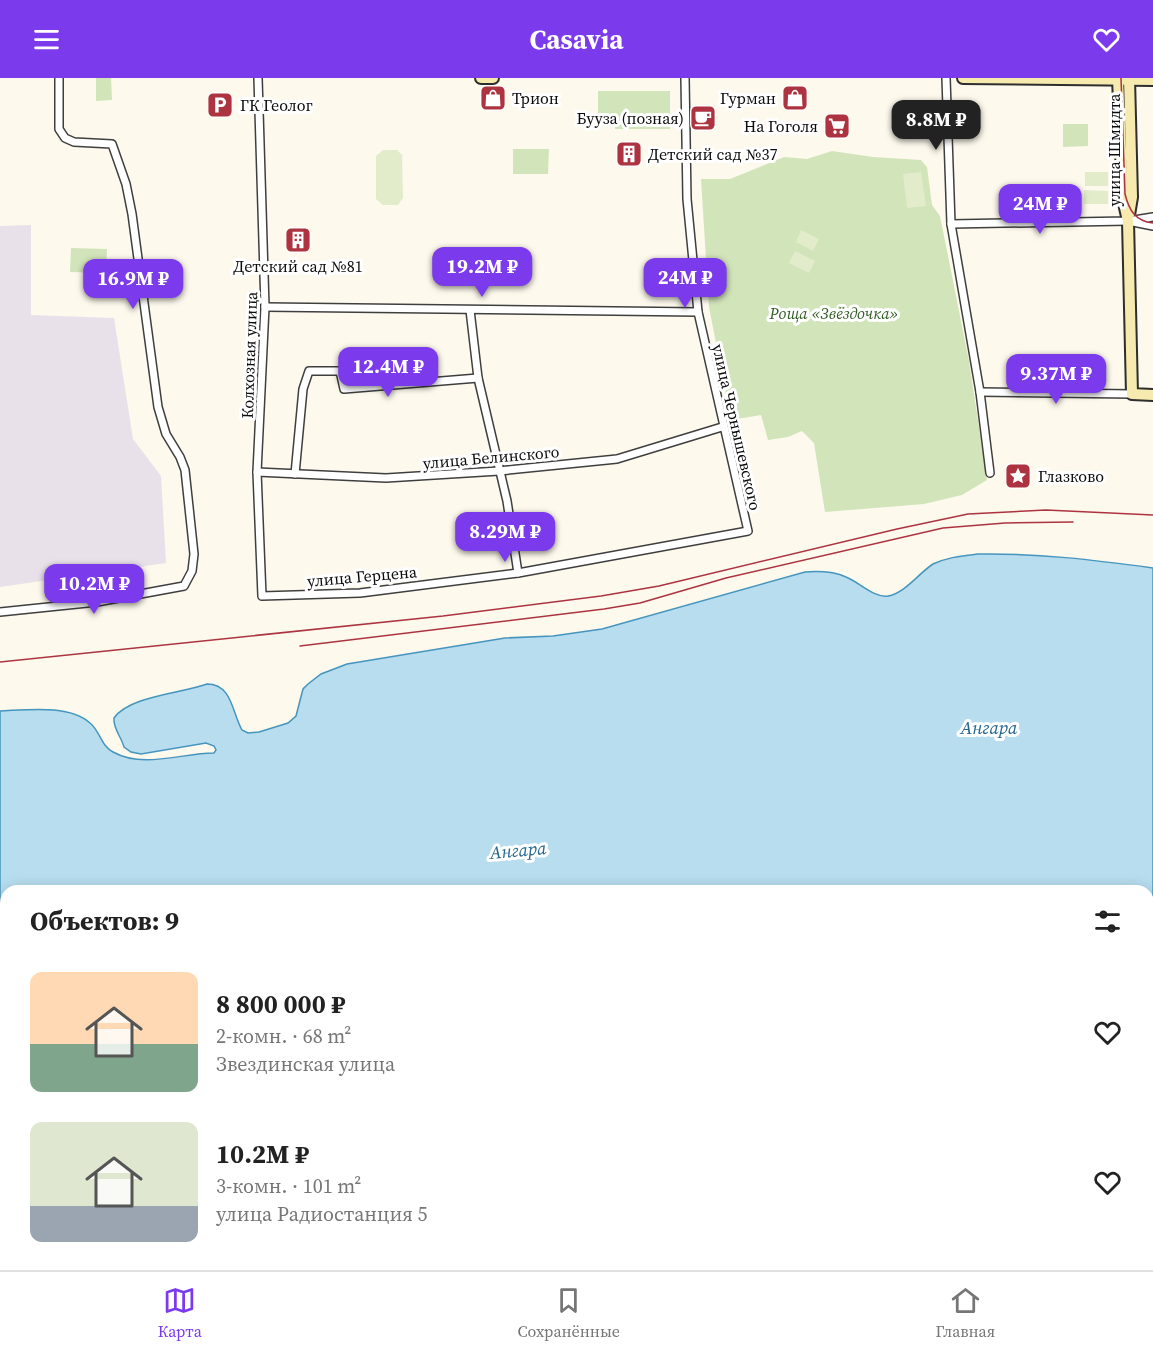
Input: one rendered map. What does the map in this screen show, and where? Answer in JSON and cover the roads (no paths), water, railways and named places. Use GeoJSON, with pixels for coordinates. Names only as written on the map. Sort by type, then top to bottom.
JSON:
{"type":"FeatureCollection","features":[{"type":"Feature","properties":{"kind":"street"},"geometry":{"type":"LineString","coordinates":[[0,612],[97,602],[184,586],[192,571],[194,554],[185,470],[180,457],[165,434],[158,407],[140,267],[126,184],[112,144],[74,142],[65,138],[59,129],[59,78]]}},
{"type":"Feature","properties":{"kind":"street","name":"Колхозная улица"},"geometry":{"type":"LineString","coordinates":[[258,78],[265,307],[257,472],[262,596]]}},
{"type":"Feature","properties":{"kind":"street"},"geometry":{"type":"LineString","coordinates":[[481,78],[493,78]]}},
{"type":"Feature","properties":{"kind":"street","name":"улица Чернышевского"},"geometry":{"type":"LineString","coordinates":[[686,78],[687,200],[698,312],[722,427],[748,531]]}},
{"type":"Feature","properties":{"kind":"street"},"geometry":{"type":"LineString","coordinates":[[946,78],[951,224],[980,392],[990,472]]}},
{"type":"Feature","properties":{"kind":"street"},"geometry":{"type":"LineString","coordinates":[[963,78],[1153,80]]}},
{"type":"Feature","properties":{"kind":"street","name":"улица Шмидта"},"geometry":{"type":"LineString","coordinates":[[1123,79],[1123,199],[1128,221],[1132,394]]}},
{"type":"Feature","properties":{"kind":"street"},"geometry":{"type":"LineString","coordinates":[[951,224],[1128,221],[1153,218]]}},
{"type":"Feature","properties":{"kind":"street"},"geometry":{"type":"LineString","coordinates":[[1128,221],[1153,226]]}},
{"type":"Feature","properties":{"kind":"street"},"geometry":{"type":"LineString","coordinates":[[265,307],[698,312]]}},
{"type":"Feature","properties":{"kind":"street"},"geometry":{"type":"LineString","coordinates":[[470,310],[478,378],[509,511],[518,573]]}},
{"type":"Feature","properties":{"kind":"street"},"geometry":{"type":"LineString","coordinates":[[295,474],[303,389],[309,371],[340,371],[344,389],[478,378]]}},
{"type":"Feature","properties":{"kind":"street"},"geometry":{"type":"LineString","coordinates":[[980,392],[1153,395]]}},
{"type":"Feature","properties":{"kind":"street","name":"улица Белинского"},"geometry":{"type":"LineString","coordinates":[[257,472],[386,478],[499,471],[617,459],[722,427]]}},
{"type":"Feature","properties":{"kind":"street","name":"улица Герцена"},"geometry":{"type":"LineString","coordinates":[[262,596],[360,593],[518,573],[748,531]]}},
{"type":"Feature","properties":{"kind":"water","name":"Ангара"},"geometry":{"type":"Polygon","coordinates":[[[978,554],[1022,555],[1153,568],[1153,885],[0,885],[0,711],[34,709],[71,713],[90,723],[109,749],[125,757],[150,760],[214,753],[216,750],[214,746],[206,743],[141,754],[131,752],[124,747],[114,718],[131,705],[144,700],[207,684],[215,685],[226,694],[242,730],[248,733],[259,732],[288,723],[296,716],[303,689],[308,684],[321,674],[347,664],[505,638],[553,636],[602,629],[805,572],[836,574],[851,579],[877,595],[888,596],[906,587],[933,564],[950,558],[978,554]]]}},
{"type":"Feature","properties":{"kind":"tram line"},"geometry":{"type":"LineString","coordinates":[[1121,78],[1125,194],[1134,214],[1142,220],[1153,223]]}},
{"type":"Feature","properties":{"kind":"railway"},"geometry":{"type":"LineString","coordinates":[[0,662],[443,616],[601,596],[659,586],[968,514],[1046,510],[1153,515]]}},
{"type":"Feature","properties":{"kind":"railway"},"geometry":{"type":"LineString","coordinates":[[300,646],[640,603],[726,578],[943,528],[1005,523],[1073,522]]}},
{"type":"Feature","properties":{"kind":"place","name":"Трион"},"geometry":{"type":"Point","coordinates":[493,98]}},
{"type":"Feature","properties":{"kind":"place","name":"Гурман"},"geometry":{"type":"Point","coordinates":[795,98]}},
{"type":"Feature","properties":{"kind":"place","name":"ГК Геолог"},"geometry":{"type":"Point","coordinates":[220,105]}},
{"type":"Feature","properties":{"kind":"place","name":"Бууза (позная)"},"geometry":{"type":"Point","coordinates":[703,118]}},
{"type":"Feature","properties":{"kind":"place","name":"На Гоголя"},"geometry":{"type":"Point","coordinates":[837,126]}},
{"type":"Feature","properties":{"kind":"place","name":"Детский сад №37"},"geometry":{"type":"Point","coordinates":[629,154]}},
{"type":"Feature","properties":{"kind":"place","name":"Детский сад №81"},"geometry":{"type":"Point","coordinates":[298,240]}},
{"type":"Feature","properties":{"kind":"place","name":"Глазково"},"geometry":{"type":"Point","coordinates":[1018,476]}},
{"type":"Feature","properties":{"kind":"park label","name":"Роща «Звёздочка»"},"geometry":{"type":"Point","coordinates":[834,313]}}]}
